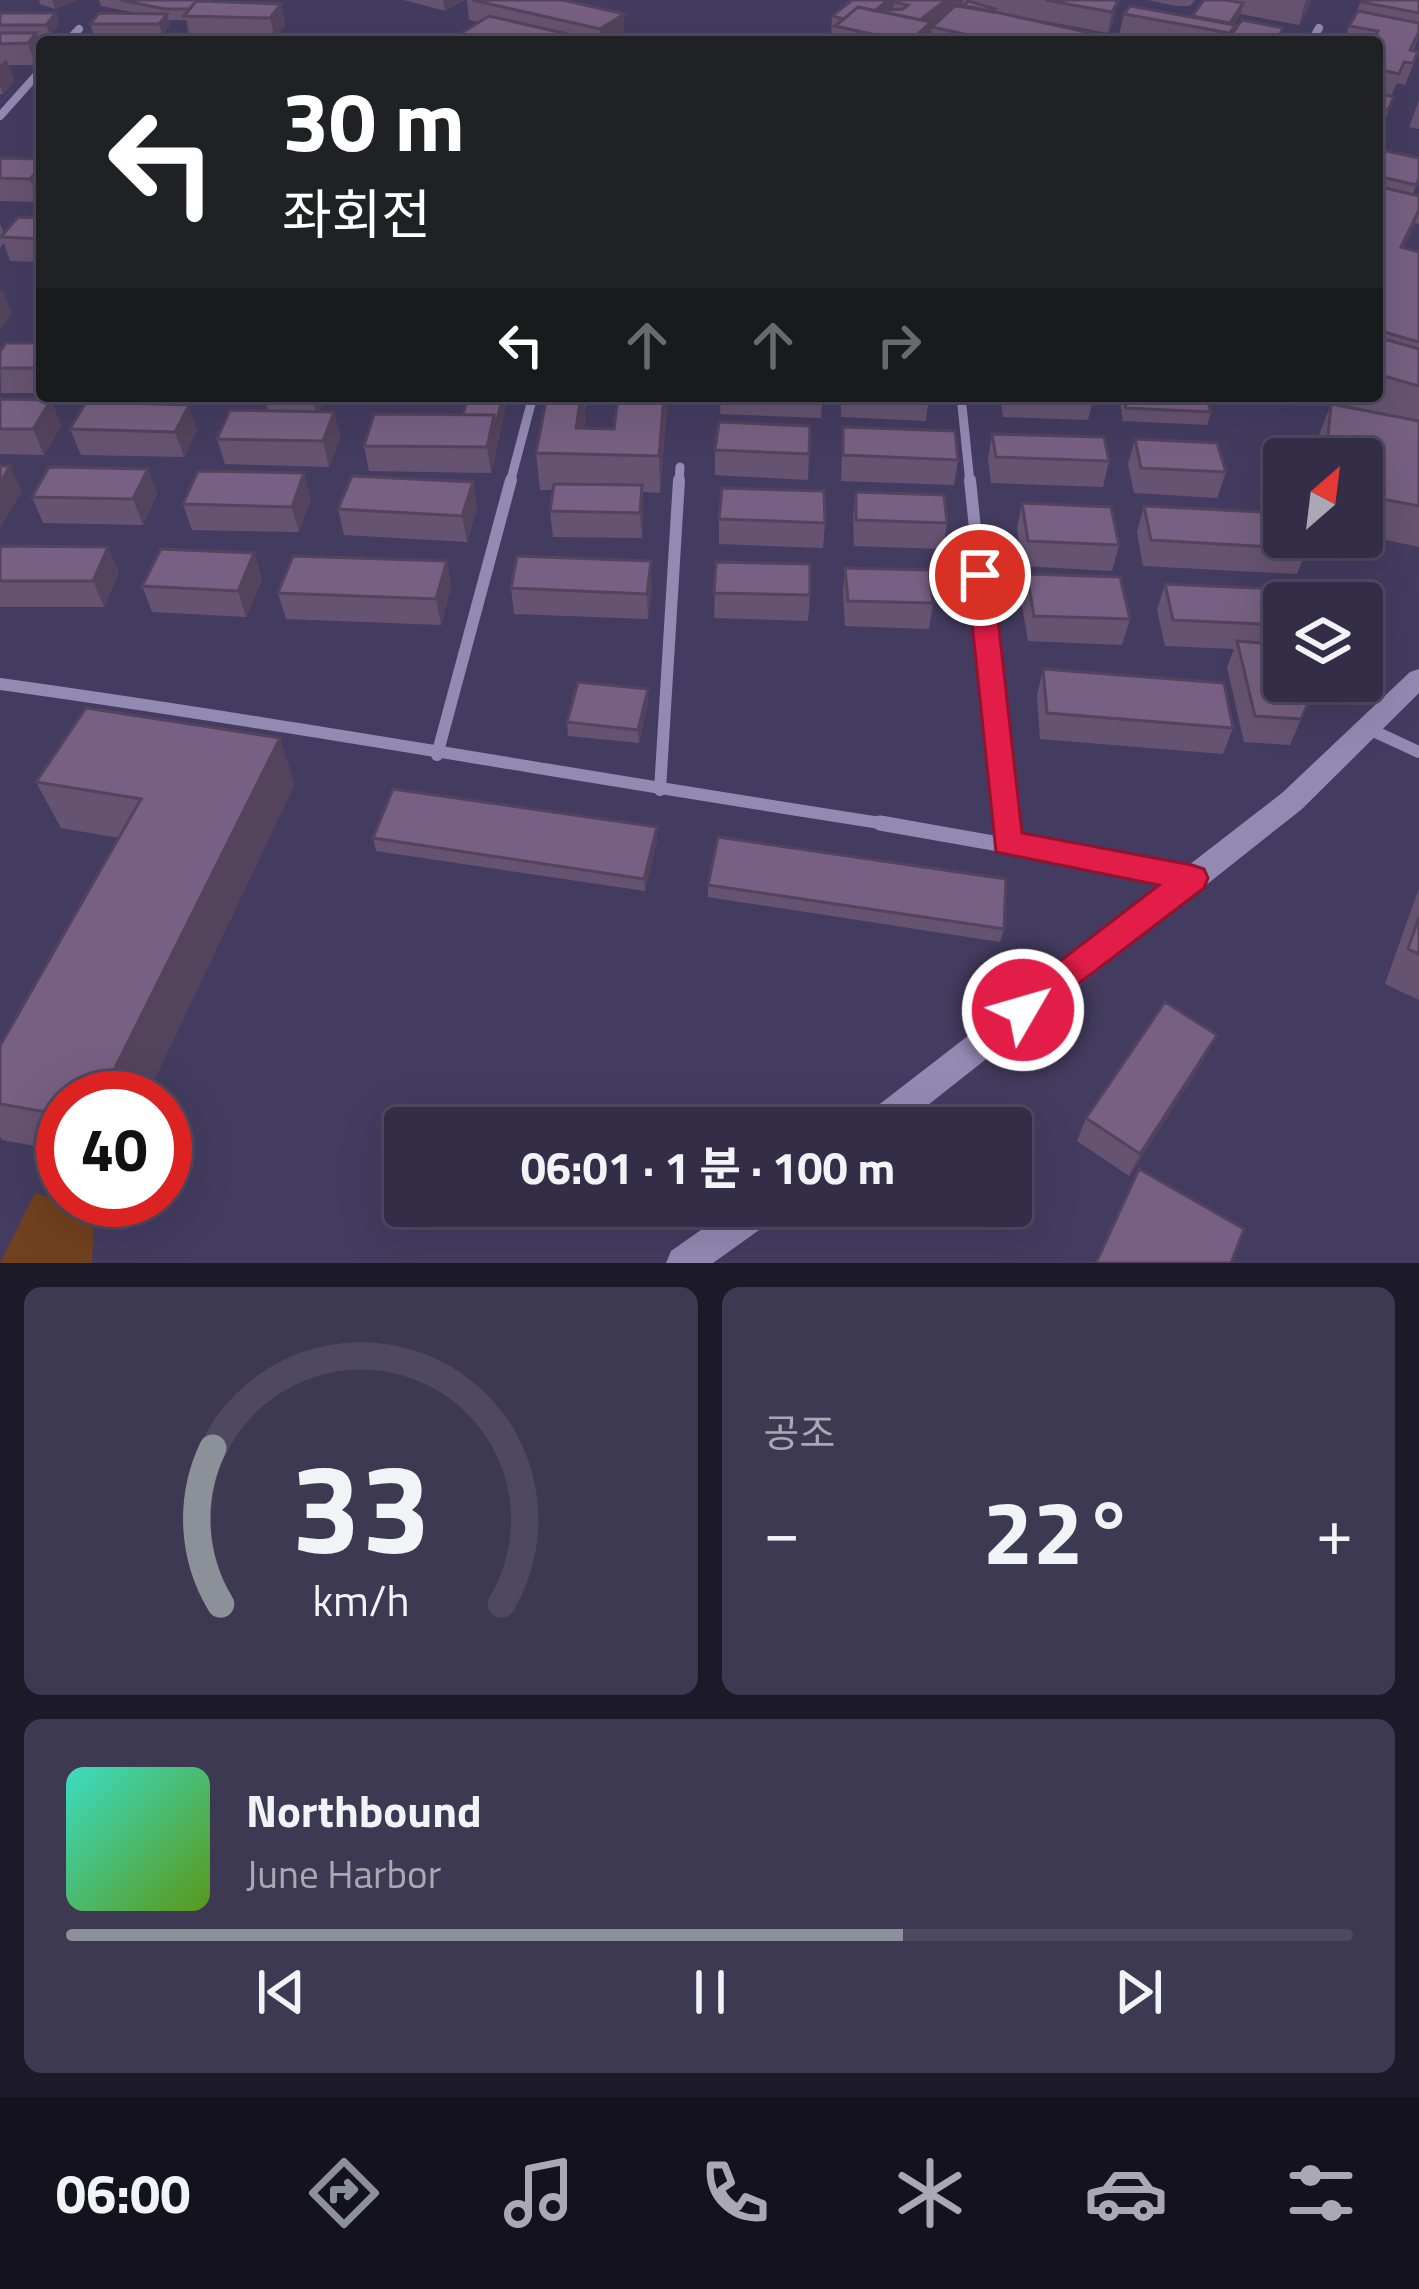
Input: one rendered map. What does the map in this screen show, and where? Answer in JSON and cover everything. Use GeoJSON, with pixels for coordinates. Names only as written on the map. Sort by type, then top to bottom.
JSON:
{"type":"FeatureCollection","features":[{"type":"Feature","properties":{"kind":"street"},"geometry":{"type":"LineString","coordinates":[[72,36],[79,28]]}},
{"type":"Feature","properties":{"kind":"street"},"geometry":{"type":"LineString","coordinates":[[1314,36],[1319,28]]}},
{"type":"Feature","properties":{"kind":"street"},"geometry":{"type":"LineString","coordinates":[[0,116],[36,76]]}},
{"type":"Feature","properties":{"kind":"street"},"geometry":{"type":"LineString","coordinates":[[437,755],[531,402]]}},
{"type":"Feature","properties":{"kind":"street"},"geometry":{"type":"LineString","coordinates":[[963,402],[1007,843]]}},
{"type":"Feature","properties":{"kind":"street"},"geometry":{"type":"LineString","coordinates":[[660,790],[680,467]]}},
{"type":"Feature","properties":{"kind":"street"},"geometry":{"type":"LineString","coordinates":[[901,1107],[1292,801],[1419,677]]}},
{"type":"Feature","properties":{"kind":"street"},"geometry":{"type":"LineString","coordinates":[[0,684],[260,720],[437,755],[1007,843],[1192,878]]}},
{"type":"Feature","properties":{"kind":"street"},"geometry":{"type":"LineString","coordinates":[[1369,730],[1419,752]]}},
{"type":"Feature","properties":{"kind":"street"},"geometry":{"type":"LineString","coordinates":[[683,1263],[734,1227]]}},
{"type":"Feature","properties":{"kind":"shaded area"},"geometry":{"type":"Polygon","coordinates":[[[35,1193],[36,1227],[93,1227],[92,1263],[0,1263],[35,1193]]]}},
{"type":"Feature","properties":{"kind":"building"},"geometry":{"type":"Polygon","coordinates":[[[120,0],[211,0],[196,1],[190,9],[165,9],[120,0]]]}},
{"type":"Feature","properties":{"kind":"building"},"geometry":{"type":"Polygon","coordinates":[[[472,0],[563,0],[624,14],[600,29],[472,0]]]}},
{"type":"Feature","properties":{"kind":"building"},"geometry":{"type":"Polygon","coordinates":[[[852,0],[888,0],[875,11],[858,7],[844,19],[832,16],[852,0]]]}},
{"type":"Feature","properties":{"kind":"building"},"geometry":{"type":"Polygon","coordinates":[[[946,0],[920,20],[877,11],[908,5],[894,2],[946,0]]]}},
{"type":"Feature","properties":{"kind":"building"},"geometry":{"type":"Polygon","coordinates":[[[1045,0],[1113,0],[1118,1],[1112,12],[1045,0]]]}},
{"type":"Feature","properties":{"kind":"building"},"geometry":{"type":"Polygon","coordinates":[[[1204,0],[1243,3],[1230,23],[1192,16],[1204,0]]]}},
{"type":"Feature","properties":{"kind":"building"},"geometry":{"type":"Polygon","coordinates":[[[1419,0],[1419,13],[1361,2],[1419,0]]]}},
{"type":"Feature","properties":{"kind":"building"},"geometry":{"type":"Polygon","coordinates":[[[196,1],[281,4],[270,18],[184,16],[196,1]]]}},
{"type":"Feature","properties":{"kind":"building"},"geometry":{"type":"Polygon","coordinates":[[[968,1],[995,9],[963,7],[968,1]]]}},
{"type":"Feature","properties":{"kind":"building"},"geometry":{"type":"Polygon","coordinates":[[[955,6],[1105,36],[973,36],[932,27],[955,6]]]}},
{"type":"Feature","properties":{"kind":"building"},"geometry":{"type":"Polygon","coordinates":[[[1130,6],[1235,25],[1230,33],[1124,14],[1130,6]]]}},
{"type":"Feature","properties":{"kind":"building"},"geometry":{"type":"Polygon","coordinates":[[[858,7],[931,22],[916,36],[881,36],[835,26],[858,7]]]}},
{"type":"Feature","properties":{"kind":"building"},"geometry":{"type":"Polygon","coordinates":[[[1358,11],[1419,23],[1410,50],[1418,52],[1413,63],[1404,62],[1399,74],[1383,70],[1383,36],[1349,26],[1358,11]]]}},
{"type":"Feature","properties":{"kind":"building"},"geometry":{"type":"Polygon","coordinates":[[[0,13],[56,13],[46,25],[0,25],[0,13]]]}},
{"type":"Feature","properties":{"kind":"building"},"geometry":{"type":"Polygon","coordinates":[[[99,13],[167,14],[159,24],[90,24],[99,13]]]}},
{"type":"Feature","properties":{"kind":"building"},"geometry":{"type":"Polygon","coordinates":[[[489,16],[576,36],[457,36],[489,16]]]}},
{"type":"Feature","properties":{"kind":"building"},"geometry":{"type":"Polygon","coordinates":[[[1242,20],[1283,28],[1279,36],[1230,36],[1242,20]]]}},
{"type":"Feature","properties":{"kind":"building"},"geometry":{"type":"Polygon","coordinates":[[[0,33],[36,33],[28,43],[0,44],[0,33]]]}},
{"type":"Feature","properties":{"kind":"building"},"geometry":{"type":"Polygon","coordinates":[[[162,34],[232,35],[231,36],[162,34]]]}},
{"type":"Feature","properties":{"kind":"building"},"geometry":{"type":"Polygon","coordinates":[[[1383,94],[1394,97],[1388,110],[1383,109],[1383,94]]]}},
{"type":"Feature","properties":{"kind":"building"},"geometry":{"type":"Polygon","coordinates":[[[1383,150],[1419,158],[1416,185],[1383,177],[1383,150]]]}},
{"type":"Feature","properties":{"kind":"building"},"geometry":{"type":"Polygon","coordinates":[[[0,158],[36,159],[36,172],[30,179],[0,178],[0,158]]]}},
{"type":"Feature","properties":{"kind":"building"},"geometry":{"type":"Polygon","coordinates":[[[1383,187],[1419,196],[1419,210],[1401,247],[1419,252],[1419,342],[1383,332],[1383,187]]]}},
{"type":"Feature","properties":{"kind":"building"},"geometry":{"type":"Polygon","coordinates":[[[18,217],[36,218],[36,239],[1,237],[18,217]]]}},
{"type":"Feature","properties":{"kind":"building"},"geometry":{"type":"Polygon","coordinates":[[[1383,339],[1419,349],[1419,386],[1383,376],[1383,339]]]}},
{"type":"Feature","properties":{"kind":"building"},"geometry":{"type":"Polygon","coordinates":[[[6,343],[36,343],[36,368],[0,368],[0,352],[6,343]]]}},
{"type":"Feature","properties":{"kind":"building"},"geometry":{"type":"Polygon","coordinates":[[[0,399],[50,402],[33,429],[0,429],[0,399]]]}},
{"type":"Feature","properties":{"kind":"building"},"geometry":{"type":"Polygon","coordinates":[[[86,402],[189,405],[175,432],[70,429],[86,402]]]}},
{"type":"Feature","properties":{"kind":"building"},"geometry":{"type":"Polygon","coordinates":[[[466,402],[502,402],[495,428],[494,415],[463,415],[466,402]]]}},
{"type":"Feature","properties":{"kind":"building"},"geometry":{"type":"Polygon","coordinates":[[[546,402],[580,402],[576,428],[614,429],[617,402],[664,402],[659,456],[536,453],[546,402]]]}},
{"type":"Feature","properties":{"kind":"building"},"geometry":{"type":"Polygon","coordinates":[[[1125,402],[1208,402],[1211,412],[1126,408],[1125,402]]]}},
{"type":"Feature","properties":{"kind":"building"},"geometry":{"type":"Polygon","coordinates":[[[1331,404],[1419,421],[1419,506],[1383,499],[1383,438],[1328,438],[1331,404]]]}},
{"type":"Feature","properties":{"kind":"building"},"geometry":{"type":"Polygon","coordinates":[[[230,410],[334,412],[323,441],[217,439],[230,410]]]}},
{"type":"Feature","properties":{"kind":"building"},"geometry":{"type":"Polygon","coordinates":[[[374,414],[494,415],[487,447],[364,446],[374,414]]]}},
{"type":"Feature","properties":{"kind":"building"},"geometry":{"type":"Polygon","coordinates":[[[719,422],[810,426],[809,454],[715,450],[719,422]]]}},
{"type":"Feature","properties":{"kind":"building"},"geometry":{"type":"Polygon","coordinates":[[[843,427],[955,431],[958,460],[843,455],[843,427]]]}},
{"type":"Feature","properties":{"kind":"building"},"geometry":{"type":"Polygon","coordinates":[[[992,434],[1104,437],[1109,461],[996,457],[992,434]]]}},
{"type":"Feature","properties":{"kind":"building"},"geometry":{"type":"Polygon","coordinates":[[[1135,439],[1217,443],[1226,472],[1141,468],[1135,439]]]}},
{"type":"Feature","properties":{"kind":"building"},"geometry":{"type":"Polygon","coordinates":[[[49,467],[148,469],[133,499],[32,497],[49,467]]]}},
{"type":"Feature","properties":{"kind":"building"},"geometry":{"type":"Polygon","coordinates":[[[198,471],[304,473],[292,507],[183,504],[198,471]]]}},
{"type":"Feature","properties":{"kind":"building"},"geometry":{"type":"Polygon","coordinates":[[[352,476],[473,482],[462,516],[338,509],[352,476]]]}},
{"type":"Feature","properties":{"kind":"building"},"geometry":{"type":"Polygon","coordinates":[[[554,484],[642,485],[640,513],[550,511],[554,484]]]}},
{"type":"Feature","properties":{"kind":"building"},"geometry":{"type":"Polygon","coordinates":[[[722,488],[824,491],[825,523],[719,519],[722,488]]]}},
{"type":"Feature","properties":{"kind":"building"},"geometry":{"type":"Polygon","coordinates":[[[856,492],[944,495],[947,523],[856,520],[856,492]]]}},
{"type":"Feature","properties":{"kind":"building"},"geometry":{"type":"Polygon","coordinates":[[[1022,503],[1111,507],[1119,545],[1028,541],[1022,503]]]}},
{"type":"Feature","properties":{"kind":"building"},"geometry":{"type":"Polygon","coordinates":[[[1144,506],[1263,512],[1263,546],[1151,540],[1144,506]]]}},
{"type":"Feature","properties":{"kind":"building"},"geometry":{"type":"Polygon","coordinates":[[[0,546],[108,547],[93,581],[0,581],[0,546]]]}},
{"type":"Feature","properties":{"kind":"building"},"geometry":{"type":"Polygon","coordinates":[[[161,549],[254,553],[238,591],[142,586],[161,549]]]}},
{"type":"Feature","properties":{"kind":"building"},"geometry":{"type":"Polygon","coordinates":[[[293,556],[447,561],[436,599],[278,593],[293,556]]]}},
{"type":"Feature","properties":{"kind":"building"},"geometry":{"type":"Polygon","coordinates":[[[517,556],[651,561],[647,594],[511,588],[517,556]]]}},
{"type":"Feature","properties":{"kind":"building"},"geometry":{"type":"Polygon","coordinates":[[[716,562],[810,564],[810,595],[714,593],[716,562]]]}},
{"type":"Feature","properties":{"kind":"building"},"geometry":{"type":"Polygon","coordinates":[[[845,568],[929,570],[933,603],[848,601],[845,568]]]}},
{"type":"Feature","properties":{"kind":"building"},"geometry":{"type":"Polygon","coordinates":[[[1027,574],[1120,577],[1130,619],[1034,616],[1027,574]]]}},
{"type":"Feature","properties":{"kind":"building"},"geometry":{"type":"Polygon","coordinates":[[[1165,584],[1263,588],[1263,624],[1173,620],[1165,584]]]}},
{"type":"Feature","properties":{"kind":"building"},"geometry":{"type":"Polygon","coordinates":[[[1237,641],[1263,643],[1263,702],[1309,702],[1301,719],[1255,716],[1237,641]]]}},
{"type":"Feature","properties":{"kind":"building"},"geometry":{"type":"Polygon","coordinates":[[[1043,669],[1224,683],[1233,728],[1047,713],[1043,669]]]}},
{"type":"Feature","properties":{"kind":"building"},"geometry":{"type":"Polygon","coordinates":[[[578,682],[648,689],[638,730],[567,722],[578,682]]]}},
{"type":"Feature","properties":{"kind":"building"},"geometry":{"type":"Polygon","coordinates":[[[86,708],[280,738],[114,1071],[36,1071],[36,1110],[0,1104],[0,1046],[141,799],[36,782],[86,708]]]}},
{"type":"Feature","properties":{"kind":"building"},"geometry":{"type":"Polygon","coordinates":[[[393,789],[657,827],[644,879],[373,838],[393,789]]]}},
{"type":"Feature","properties":{"kind":"building"},"geometry":{"type":"Polygon","coordinates":[[[718,837],[1006,879],[1004,929],[708,885],[718,837]]]}},
{"type":"Feature","properties":{"kind":"building"},"geometry":{"type":"Polygon","coordinates":[[[1419,917],[1419,954],[1408,949],[1419,917]]]}},
{"type":"Feature","properties":{"kind":"building"},"geometry":{"type":"Polygon","coordinates":[[[1165,1002],[1217,1035],[1140,1154],[1086,1118],[1165,1002]]]}},
{"type":"Feature","properties":{"kind":"building"},"geometry":{"type":"Polygon","coordinates":[[[1139,1169],[1244,1229],[1231,1263],[1096,1263],[1139,1169]]]}},
{"type":"Feature","properties":{"kind":"route"},"geometry":{"type":"LineString","coordinates":[[980,575],[1007,843],[1192,878],[1023,1010]]}}]}
